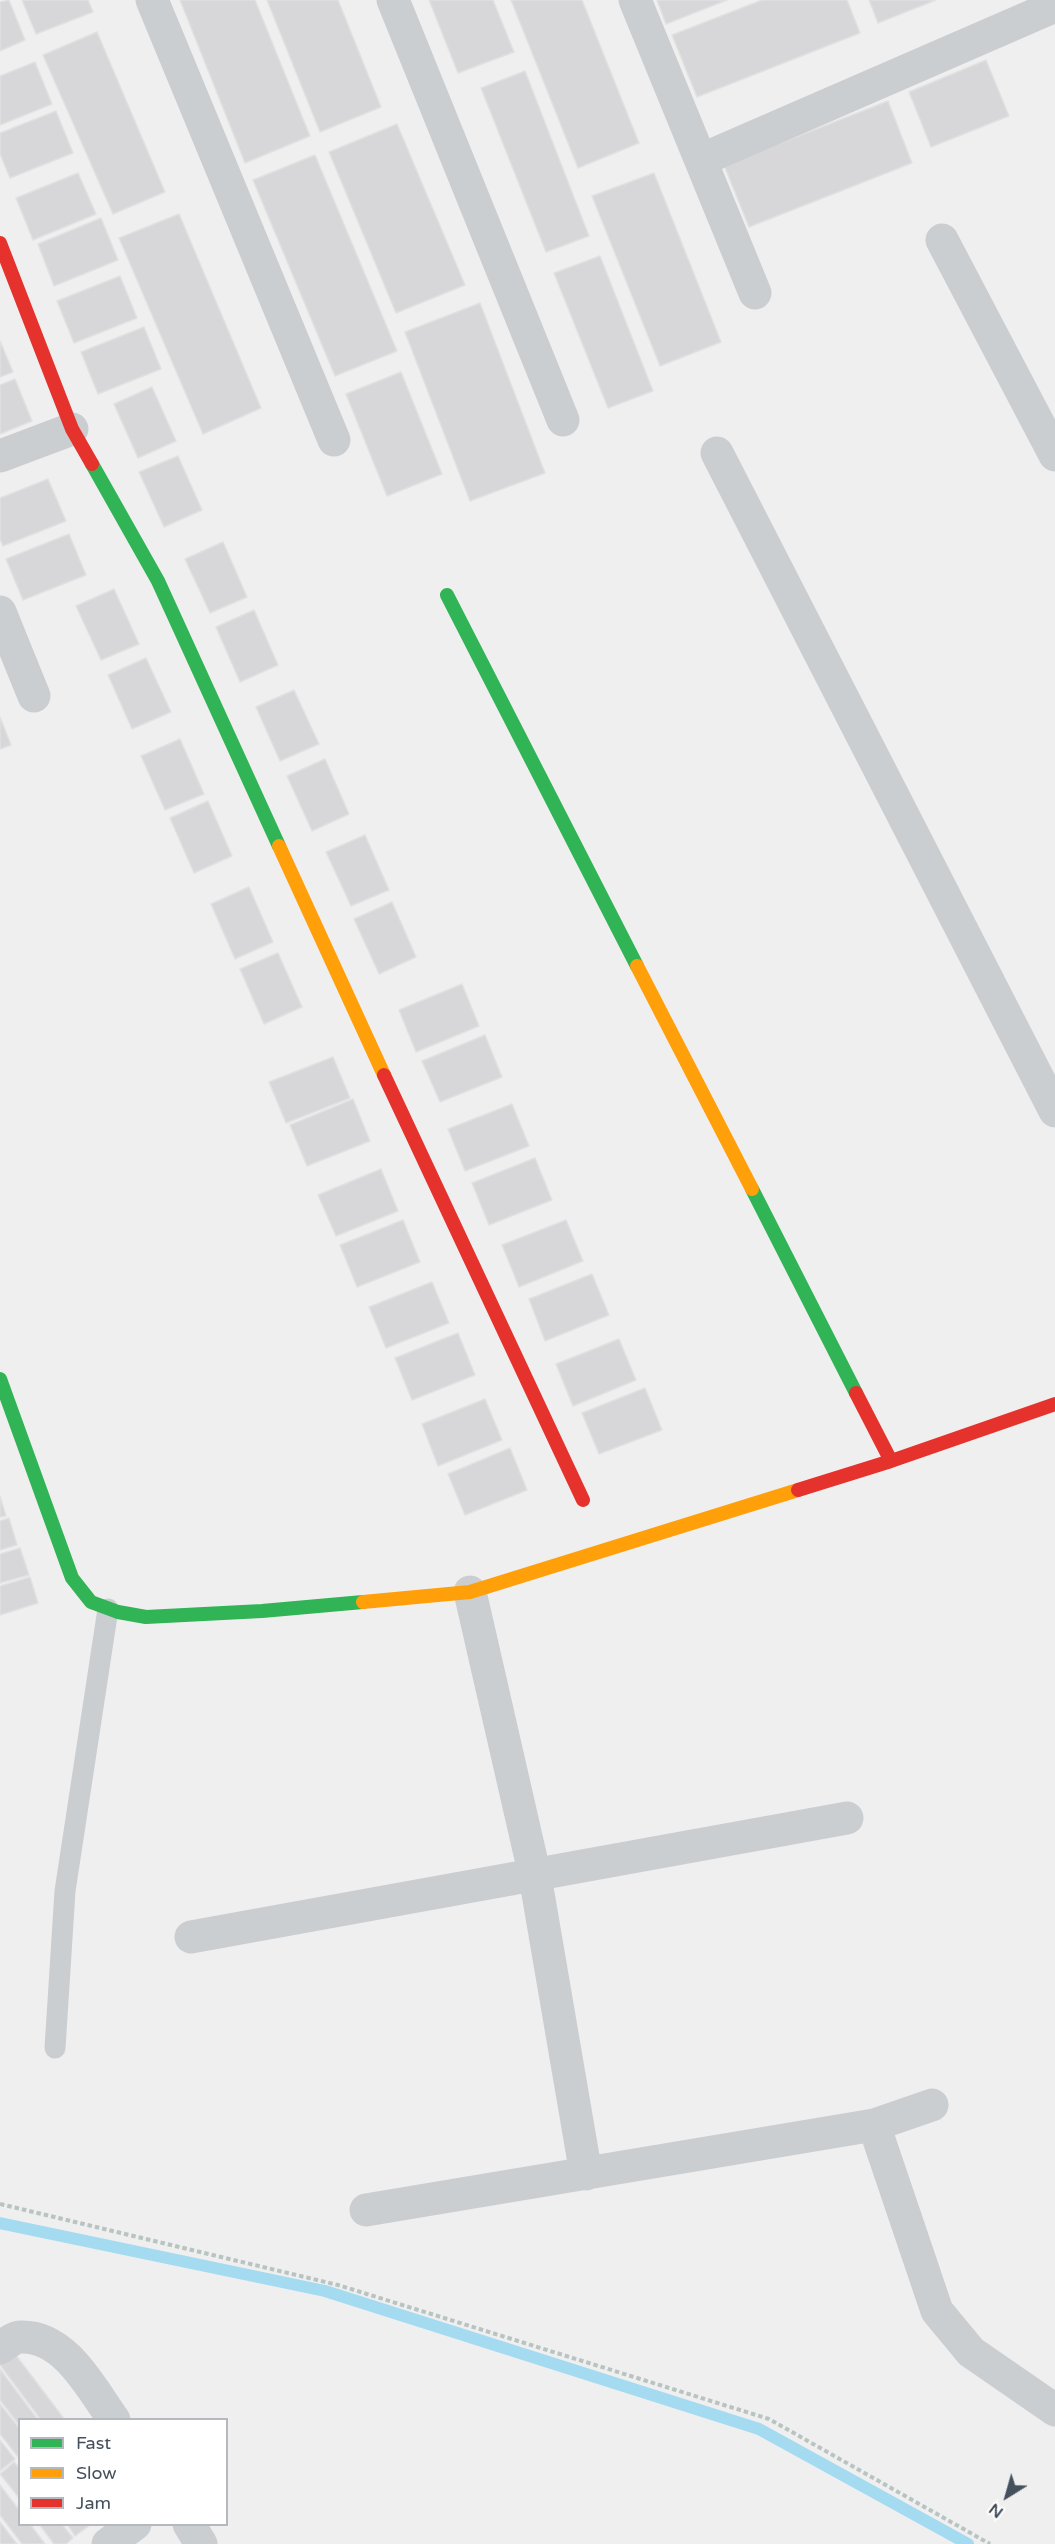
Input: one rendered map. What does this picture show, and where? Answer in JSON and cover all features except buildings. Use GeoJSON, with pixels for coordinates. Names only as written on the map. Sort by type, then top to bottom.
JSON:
{"type":"FeatureCollection","features":[{"type":"Feature","properties":{"kind":"street"},"geometry":{"type":"LineString","coordinates":[[152,0],[334,440]]}},
{"type":"Feature","properties":{"kind":"street"},"geometry":{"type":"LineString","coordinates":[[393,0],[563,420]]}},
{"type":"Feature","properties":{"kind":"street"},"geometry":{"type":"LineString","coordinates":[[635,0],[755,293]]}},
{"type":"Feature","properties":{"kind":"street"},"geometry":{"type":"LineString","coordinates":[[701,160],[1055,6]]}},
{"type":"Feature","properties":{"kind":"street"},"geometry":{"type":"LineString","coordinates":[[942,240],[1055,455]]}},
{"type":"Feature","properties":{"kind":"street"},"geometry":{"type":"LineString","coordinates":[[0,243],[72,429],[158,581],[370,1045],[583,1500]]}},
{"type":"Feature","properties":{"kind":"street"},"geometry":{"type":"LineString","coordinates":[[0,456],[72,429]]}},
{"type":"Feature","properties":{"kind":"street"},"geometry":{"type":"LineString","coordinates":[[717,453],[1055,1111]]}},
{"type":"Feature","properties":{"kind":"street"},"geometry":{"type":"LineString","coordinates":[[447,595],[891,1461]]}},
{"type":"Feature","properties":{"kind":"street"},"geometry":{"type":"LineString","coordinates":[[0,612],[34,696]]}},
{"type":"Feature","properties":{"kind":"street"},"geometry":{"type":"LineString","coordinates":[[0,1379],[72,1578],[91,1602],[108,1609],[146,1617],[262,1611],[470,1592],[891,1461],[1055,1404]]}},
{"type":"Feature","properties":{"kind":"street"},"geometry":{"type":"LineString","coordinates":[[470,1592],[535,1876],[586,2174]]}},
{"type":"Feature","properties":{"kind":"street"},"geometry":{"type":"LineString","coordinates":[[191,1937],[848,1818]]}},
{"type":"Feature","properties":{"kind":"street"},"geometry":{"type":"LineString","coordinates":[[366,2210],[874,2125],[932,2106]]}},
{"type":"Feature","properties":{"kind":"street"},"geometry":{"type":"LineString","coordinates":[[874,2125],[937,2311],[971,2352],[1055,2410]]}},
{"type":"Feature","properties":{"kind":"street"},"geometry":{"type":"LineString","coordinates":[[0,2348],[18,2337],[44,2340],[68,2356],[113,2418]]}},
{"type":"Feature","properties":{"kind":"street"},"geometry":{"type":"LineString","coordinates":[[108,2544],[132,2526]]}},
{"type":"Feature","properties":{"kind":"street"},"geometry":{"type":"LineString","coordinates":[[190,2526],[201,2544]]}},
{"type":"Feature","properties":{"kind":"lane"},"geometry":{"type":"LineString","coordinates":[[56,2048],[65,1892],[108,1609]]}},
{"type":"Feature","properties":{"kind":"path"},"geometry":{"type":"LineString","coordinates":[[0,2204],[338,2285],[769,2419],[990,2544]]}},
{"type":"Feature","properties":{"kind":"waterway"},"geometry":{"type":"LineString","coordinates":[[0,2223],[325,2291],[759,2429],[968,2544]]}},
{"type":"Feature","properties":{"kind":"traffic: fast"},"geometry":{"type":"LineString","coordinates":[[92,464],[158,581],[279,846]]}},
{"type":"Feature","properties":{"kind":"traffic: fast"},"geometry":{"type":"LineString","coordinates":[[447,595],[637,966]]}},
{"type":"Feature","properties":{"kind":"traffic: fast"},"geometry":{"type":"LineString","coordinates":[[752,1189],[856,1393]]}},
{"type":"Feature","properties":{"kind":"traffic: fast"},"geometry":{"type":"LineString","coordinates":[[0,1379],[72,1578],[91,1602],[118,1612],[146,1617],[262,1611],[363,1602]]}},
{"type":"Feature","properties":{"kind":"traffic: slow"},"geometry":{"type":"LineString","coordinates":[[279,846],[384,1075]]}},
{"type":"Feature","properties":{"kind":"traffic: slow"},"geometry":{"type":"LineString","coordinates":[[637,966],[752,1189]]}},
{"type":"Feature","properties":{"kind":"traffic: slow"},"geometry":{"type":"LineString","coordinates":[[363,1602],[470,1592],[798,1490]]}},
{"type":"Feature","properties":{"kind":"traffic: jam"},"geometry":{"type":"LineString","coordinates":[[0,243],[72,429],[92,464]]}},
{"type":"Feature","properties":{"kind":"traffic: jam"},"geometry":{"type":"LineString","coordinates":[[384,1075],[583,1500]]}},
{"type":"Feature","properties":{"kind":"traffic: jam"},"geometry":{"type":"LineString","coordinates":[[856,1393],[891,1461]]}},
{"type":"Feature","properties":{"kind":"traffic: jam"},"geometry":{"type":"LineString","coordinates":[[798,1490],[891,1461],[1055,1404]]}}]}
